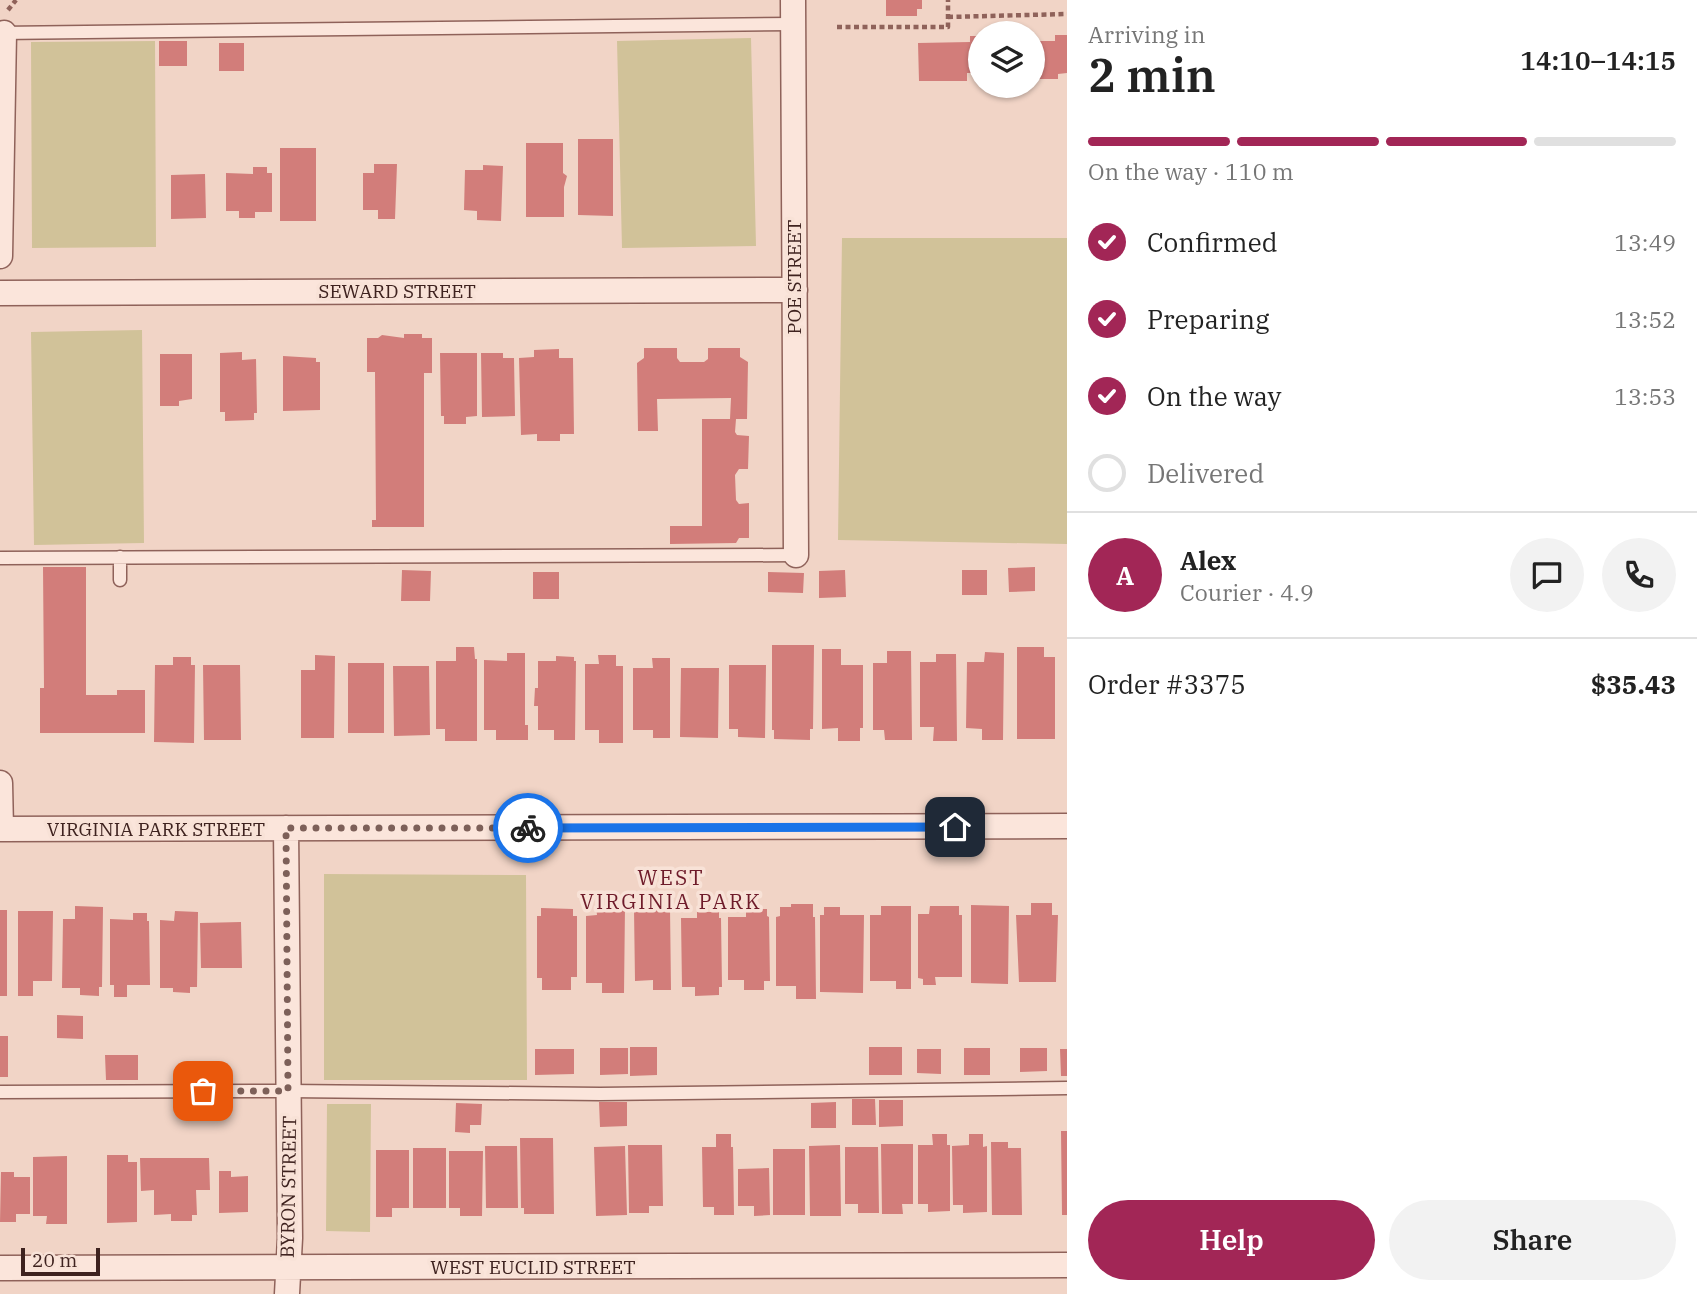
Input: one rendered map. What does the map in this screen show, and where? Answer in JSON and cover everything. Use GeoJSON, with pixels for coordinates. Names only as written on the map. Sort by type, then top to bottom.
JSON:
{"type":"FeatureCollection","features":[{"type":"Feature","properties":{"kind":"street","name":"POE STREET"},"geometry":{"type":"LineString","coordinates":[[793,12],[796,555]]}},
{"type":"Feature","properties":{"kind":"street"},"geometry":{"type":"LineString","coordinates":[[0,256],[2,33]]}},
{"type":"Feature","properties":{"kind":"street","name":"SEWARD STREET"},"geometry":{"type":"LineString","coordinates":[[0,293],[795,290]]}},
{"type":"Feature","properties":{"kind":"street"},"geometry":{"type":"LineString","coordinates":[[0,783],[0,829]]}},
{"type":"Feature","properties":{"kind":"street","name":"VIRGINIA PARK STREET"},"geometry":{"type":"LineString","coordinates":[[0,829],[1067,826]]}},
{"type":"Feature","properties":{"kind":"street","name":"BYRON STREET"},"geometry":{"type":"LineString","coordinates":[[286,828],[290,1238],[287,1294]]}},
{"type":"Feature","properties":{"kind":"street","name":"WEST EUCLID STREET"},"geometry":{"type":"LineString","coordinates":[[0,1268],[1067,1265]]}},
{"type":"Feature","properties":{"kind":"lane"},"geometry":{"type":"LineString","coordinates":[[2,33],[793,12]]}},
{"type":"Feature","properties":{"kind":"lane"},"geometry":{"type":"LineString","coordinates":[[0,558],[796,555]]}},
{"type":"Feature","properties":{"kind":"lane"},"geometry":{"type":"LineString","coordinates":[[120,557],[120,580]]}},
{"type":"Feature","properties":{"kind":"lane"},"geometry":{"type":"LineString","coordinates":[[0,1092],[611,1094],[1067,1088]]}},
{"type":"Feature","properties":{"kind":"path"},"geometry":{"type":"LineString","coordinates":[[837,27],[948,27],[948,0]]}},
{"type":"Feature","properties":{"kind":"path"},"geometry":{"type":"LineString","coordinates":[[948,17],[1067,14]]}},
{"type":"Feature","properties":{"kind":"shaded area"},"geometry":{"type":"Polygon","coordinates":[[[751,38],[756,246],[622,248],[617,41],[751,38]]]}},
{"type":"Feature","properties":{"kind":"shaded area"},"geometry":{"type":"Polygon","coordinates":[[[155,41],[156,247],[32,248],[31,42],[155,41]]]}},
{"type":"Feature","properties":{"kind":"shaded area"},"geometry":{"type":"Polygon","coordinates":[[[842,238],[1067,238],[1067,544],[838,540],[842,238]]]}},
{"type":"Feature","properties":{"kind":"shaded area"},"geometry":{"type":"Polygon","coordinates":[[[142,330],[144,543],[34,545],[31,332],[142,330]]]}},
{"type":"Feature","properties":{"kind":"shaded area"},"geometry":{"type":"Polygon","coordinates":[[[324,874],[526,875],[527,1080],[324,1080],[324,874]]]}},
{"type":"Feature","properties":{"kind":"shaded area"},"geometry":{"type":"Polygon","coordinates":[[[327,1104],[371,1104],[370,1232],[326,1231],[327,1104]]]}},
{"type":"Feature","properties":{"kind":"building"},"geometry":{"type":"Polygon","coordinates":[[[886,0],[922,0],[922,9],[917,9],[917,16],[886,16],[886,0]]]}},
{"type":"Feature","properties":{"kind":"building"},"geometry":{"type":"Polygon","coordinates":[[[1055,35],[1067,35],[1067,73],[1058,74],[1058,79],[1045,79],[1045,41],[1055,41],[1055,35]]]}},
{"type":"Feature","properties":{"kind":"building"},"geometry":{"type":"Polygon","coordinates":[[[159,41],[187,41],[187,66],[159,66],[159,41]]]}},
{"type":"Feature","properties":{"kind":"building"},"geometry":{"type":"Polygon","coordinates":[[[968,42],[967,81],[919,81],[918,43],[968,42]]]}},
{"type":"Feature","properties":{"kind":"building"},"geometry":{"type":"Polygon","coordinates":[[[219,43],[244,43],[244,71],[219,71],[219,43]]]}},
{"type":"Feature","properties":{"kind":"building"},"geometry":{"type":"Polygon","coordinates":[[[578,139],[613,139],[613,216],[578,215],[578,139]]]}},
{"type":"Feature","properties":{"kind":"building"},"geometry":{"type":"Polygon","coordinates":[[[526,143],[563,143],[563,173],[567,176],[564,187],[564,217],[526,217],[526,143]]]}},
{"type":"Feature","properties":{"kind":"building"},"geometry":{"type":"Polygon","coordinates":[[[280,148],[316,148],[316,221],[280,221],[280,148]]]}},
{"type":"Feature","properties":{"kind":"building"},"geometry":{"type":"Polygon","coordinates":[[[374,164],[397,164],[395,219],[378,219],[378,210],[363,210],[363,173],[374,173],[374,164]]]}},
{"type":"Feature","properties":{"kind":"building"},"geometry":{"type":"Polygon","coordinates":[[[483,165],[503,166],[501,221],[477,220],[477,211],[464,210],[465,170],[483,170],[483,165]]]}},
{"type":"Feature","properties":{"kind":"building"},"geometry":{"type":"Polygon","coordinates":[[[253,167],[267,167],[267,173],[272,173],[272,212],[255,212],[255,218],[239,218],[239,211],[226,211],[226,173],[253,174],[253,167]]]}},
{"type":"Feature","properties":{"kind":"building"},"geometry":{"type":"Polygon","coordinates":[[[205,174],[206,218],[171,219],[171,175],[205,174]]]}},
{"type":"Feature","properties":{"kind":"building"},"geometry":{"type":"Polygon","coordinates":[[[404,334],[422,334],[422,338],[432,338],[432,373],[424,373],[424,527],[372,527],[372,520],[376,520],[375,372],[367,372],[367,338],[378,338],[382,335],[404,338],[404,334]]]}},
{"type":"Feature","properties":{"kind":"building"},"geometry":{"type":"Polygon","coordinates":[[[644,348],[677,348],[680,362],[704,362],[708,359],[708,348],[740,348],[740,357],[748,362],[747,419],[736,419],[735,432],[737,435],[749,436],[748,469],[739,469],[735,475],[736,500],[739,504],[749,503],[749,538],[739,538],[736,543],[670,544],[670,526],[702,526],[702,419],[730,419],[731,398],[657,399],[658,431],[638,431],[637,363],[644,358],[644,348]]]}},
{"type":"Feature","properties":{"kind":"building"},"geometry":{"type":"Polygon","coordinates":[[[559,349],[559,358],[573,358],[574,434],[560,434],[560,441],[537,441],[537,434],[521,435],[519,358],[534,357],[534,350],[559,349]]]}},
{"type":"Feature","properties":{"kind":"building"},"geometry":{"type":"Polygon","coordinates":[[[242,352],[242,360],[256,359],[257,413],[254,413],[254,420],[225,421],[225,412],[220,412],[220,353],[242,352]]]}},
{"type":"Feature","properties":{"kind":"building"},"geometry":{"type":"Polygon","coordinates":[[[440,353],[477,353],[477,416],[466,417],[466,424],[444,424],[444,416],[441,416],[440,353]]]}},
{"type":"Feature","properties":{"kind":"building"},"geometry":{"type":"Polygon","coordinates":[[[481,353],[503,353],[503,358],[514,358],[515,416],[482,417],[481,353]]]}},
{"type":"Feature","properties":{"kind":"building"},"geometry":{"type":"Polygon","coordinates":[[[160,354],[192,354],[192,399],[179,401],[179,406],[160,406],[160,354]]]}},
{"type":"Feature","properties":{"kind":"building"},"geometry":{"type":"Polygon","coordinates":[[[283,356],[316,358],[316,362],[320,362],[320,410],[283,411],[283,356]]]}},
{"type":"Feature","properties":{"kind":"building"},"geometry":{"type":"Polygon","coordinates":[[[43,567],[86,567],[86,695],[117,695],[117,690],[145,690],[145,733],[40,733],[40,688],[44,688],[43,567]]]}},
{"type":"Feature","properties":{"kind":"building"},"geometry":{"type":"Polygon","coordinates":[[[1035,567],[1035,591],[1009,592],[1008,568],[1035,567]]]}},
{"type":"Feature","properties":{"kind":"building"},"geometry":{"type":"Polygon","coordinates":[[[402,570],[431,571],[430,601],[401,601],[402,570]]]}},
{"type":"Feature","properties":{"kind":"building"},"geometry":{"type":"Polygon","coordinates":[[[845,570],[846,597],[819,598],[819,571],[845,570]]]}},
{"type":"Feature","properties":{"kind":"building"},"geometry":{"type":"Polygon","coordinates":[[[962,570],[987,570],[987,595],[962,595],[962,570]]]}},
{"type":"Feature","properties":{"kind":"building"},"geometry":{"type":"Polygon","coordinates":[[[533,572],[559,572],[559,599],[533,599],[533,572]]]}},
{"type":"Feature","properties":{"kind":"building"},"geometry":{"type":"Polygon","coordinates":[[[768,572],[804,573],[803,593],[768,592],[768,572]]]}},
{"type":"Feature","properties":{"kind":"building"},"geometry":{"type":"Polygon","coordinates":[[[772,645],[814,645],[813,729],[810,729],[810,740],[774,739],[772,645]]]}},
{"type":"Feature","properties":{"kind":"building"},"geometry":{"type":"Polygon","coordinates":[[[456,647],[474,647],[477,659],[477,741],[445,741],[445,729],[436,729],[436,661],[456,661],[456,647]]]}},
{"type":"Feature","properties":{"kind":"building"},"geometry":{"type":"Polygon","coordinates":[[[1017,647],[1044,647],[1044,657],[1055,657],[1055,739],[1017,739],[1017,647]]]}},
{"type":"Feature","properties":{"kind":"building"},"geometry":{"type":"Polygon","coordinates":[[[822,649],[841,649],[841,665],[863,665],[863,728],[860,728],[860,741],[838,741],[838,728],[822,729],[822,649]]]}},
{"type":"Feature","properties":{"kind":"building"},"geometry":{"type":"Polygon","coordinates":[[[887,651],[911,651],[912,740],[885,740],[884,730],[873,730],[873,663],[887,663],[887,651]]]}},
{"type":"Feature","properties":{"kind":"building"},"geometry":{"type":"Polygon","coordinates":[[[985,652],[1004,653],[1003,740],[982,740],[982,729],[966,728],[967,662],[984,662],[985,652]]]}},
{"type":"Feature","properties":{"kind":"building"},"geometry":{"type":"Polygon","coordinates":[[[507,653],[525,653],[525,725],[528,725],[528,740],[496,740],[496,730],[484,730],[484,660],[507,661],[507,653]]]}},
{"type":"Feature","properties":{"kind":"building"},"geometry":{"type":"Polygon","coordinates":[[[936,654],[956,654],[957,741],[933,741],[934,727],[920,727],[920,662],[936,662],[936,654]]]}},
{"type":"Feature","properties":{"kind":"building"},"geometry":{"type":"Polygon","coordinates":[[[315,655],[335,656],[334,738],[301,738],[301,670],[315,670],[315,655]]]}},
{"type":"Feature","properties":{"kind":"building"},"geometry":{"type":"Polygon","coordinates":[[[598,655],[616,655],[616,666],[623,666],[623,743],[599,743],[599,730],[585,730],[585,664],[599,664],[598,655]]]}},
{"type":"Feature","properties":{"kind":"building"},"geometry":{"type":"Polygon","coordinates":[[[556,656],[574,657],[576,661],[575,740],[554,740],[554,730],[538,730],[538,706],[534,706],[535,688],[538,688],[538,661],[556,661],[556,656]]]}},
{"type":"Feature","properties":{"kind":"building"},"geometry":{"type":"Polygon","coordinates":[[[173,657],[191,657],[191,665],[195,665],[194,743],[154,742],[155,665],[173,665],[173,657]]]}},
{"type":"Feature","properties":{"kind":"building"},"geometry":{"type":"Polygon","coordinates":[[[652,658],[670,658],[670,738],[653,738],[653,730],[633,730],[633,668],[653,668],[652,658]]]}},
{"type":"Feature","properties":{"kind":"building"},"geometry":{"type":"Polygon","coordinates":[[[348,663],[384,663],[384,733],[348,733],[348,663]]]}},
{"type":"Feature","properties":{"kind":"building"},"geometry":{"type":"Polygon","coordinates":[[[203,665],[240,665],[241,740],[204,740],[203,665]]]}},
{"type":"Feature","properties":{"kind":"building"},"geometry":{"type":"Polygon","coordinates":[[[729,665],[766,665],[765,738],[738,737],[738,729],[729,729],[729,665]]]}},
{"type":"Feature","properties":{"kind":"building"},"geometry":{"type":"Polygon","coordinates":[[[393,666],[429,666],[430,735],[394,736],[393,666]]]}},
{"type":"Feature","properties":{"kind":"building"},"geometry":{"type":"Polygon","coordinates":[[[681,668],[719,668],[718,738],[680,737],[681,668]]]}},
{"type":"Feature","properties":{"kind":"building"},"geometry":{"type":"Polygon","coordinates":[[[1031,903],[1052,903],[1052,915],[1058,915],[1056,982],[1019,982],[1016,915],[1031,915],[1031,903]]]}},
{"type":"Feature","properties":{"kind":"building"},"geometry":{"type":"Polygon","coordinates":[[[791,904],[813,904],[816,999],[796,999],[796,986],[776,986],[776,917],[780,916],[780,907],[791,907],[791,904]]]}},
{"type":"Feature","properties":{"kind":"building"},"geometry":{"type":"Polygon","coordinates":[[[971,905],[1009,906],[1008,984],[971,983],[971,905]]]}},
{"type":"Feature","properties":{"kind":"building"},"geometry":{"type":"Polygon","coordinates":[[[75,906],[103,907],[102,987],[99,987],[99,996],[80,995],[80,988],[62,988],[63,919],[75,919],[75,906]]]}},
{"type":"Feature","properties":{"kind":"building"},"geometry":{"type":"Polygon","coordinates":[[[596,906],[625,906],[624,993],[602,993],[602,983],[586,983],[586,916],[597,915],[596,906]]]}},
{"type":"Feature","properties":{"kind":"building"},"geometry":{"type":"Polygon","coordinates":[[[881,906],[911,906],[911,989],[896,989],[896,981],[870,981],[870,915],[881,915],[881,906]]]}},
{"type":"Feature","properties":{"kind":"building"},"geometry":{"type":"Polygon","coordinates":[[[930,906],[959,906],[959,915],[962,915],[962,977],[935,977],[936,985],[923,985],[923,979],[918,978],[918,914],[929,914],[930,906]]]}},
{"type":"Feature","properties":{"kind":"building"},"geometry":{"type":"Polygon","coordinates":[[[824,907],[840,907],[840,915],[864,915],[863,993],[820,992],[820,915],[824,915],[824,907]]]}},
{"type":"Feature","properties":{"kind":"building"},"geometry":{"type":"Polygon","coordinates":[[[541,908],[573,909],[573,916],[577,916],[577,977],[571,977],[571,990],[542,990],[542,978],[537,978],[537,916],[541,916],[541,908]]]}},
{"type":"Feature","properties":{"kind":"building"},"geometry":{"type":"Polygon","coordinates":[[[670,908],[671,990],[653,990],[653,980],[635,981],[634,909],[670,908]]]}},
{"type":"Feature","properties":{"kind":"building"},"geometry":{"type":"Polygon","coordinates":[[[746,909],[767,909],[769,917],[770,981],[764,981],[764,990],[744,990],[744,980],[728,980],[728,917],[746,917],[746,909]]]}},
{"type":"Feature","properties":{"kind":"building"},"geometry":{"type":"Polygon","coordinates":[[[0,910],[7,910],[7,996],[0,996],[0,910]]]}},
{"type":"Feature","properties":{"kind":"building"},"geometry":{"type":"Polygon","coordinates":[[[18,911],[53,911],[52,981],[33,981],[33,996],[18,996],[18,911]]]}},
{"type":"Feature","properties":{"kind":"building"},"geometry":{"type":"Polygon","coordinates":[[[175,911],[198,912],[197,987],[190,987],[190,993],[173,992],[173,988],[160,988],[160,920],[174,921],[175,911]]]}},
{"type":"Feature","properties":{"kind":"building"},"geometry":{"type":"Polygon","coordinates":[[[697,912],[719,912],[721,918],[722,987],[719,987],[719,995],[695,996],[695,987],[682,987],[681,918],[697,918],[697,912]]]}},
{"type":"Feature","properties":{"kind":"building"},"geometry":{"type":"Polygon","coordinates":[[[133,913],[147,913],[149,921],[150,985],[127,985],[127,997],[114,997],[114,985],[110,985],[110,919],[133,920],[133,913]]]}},
{"type":"Feature","properties":{"kind":"building"},"geometry":{"type":"Polygon","coordinates":[[[241,922],[242,968],[201,968],[200,923],[241,922]]]}},
{"type":"Feature","properties":{"kind":"building"},"geometry":{"type":"Polygon","coordinates":[[[57,1015],[83,1016],[83,1039],[57,1038],[57,1015]]]}},
{"type":"Feature","properties":{"kind":"building"},"geometry":{"type":"Polygon","coordinates":[[[0,1036],[8,1036],[8,1077],[0,1077],[0,1036]]]}},
{"type":"Feature","properties":{"kind":"building"},"geometry":{"type":"Polygon","coordinates":[[[630,1047],[657,1047],[657,1075],[630,1076],[630,1047]]]}},
{"type":"Feature","properties":{"kind":"building"},"geometry":{"type":"Polygon","coordinates":[[[869,1047],[902,1047],[902,1075],[869,1075],[869,1047]]]}},
{"type":"Feature","properties":{"kind":"building"},"geometry":{"type":"Polygon","coordinates":[[[600,1048],[628,1048],[628,1074],[600,1075],[600,1048]]]}},
{"type":"Feature","properties":{"kind":"building"},"geometry":{"type":"Polygon","coordinates":[[[964,1048],[990,1048],[990,1075],[964,1075],[964,1048]]]}},
{"type":"Feature","properties":{"kind":"building"},"geometry":{"type":"Polygon","coordinates":[[[1020,1048],[1047,1048],[1047,1071],[1020,1072],[1020,1048]]]}},
{"type":"Feature","properties":{"kind":"building"},"geometry":{"type":"Polygon","coordinates":[[[535,1049],[574,1049],[574,1074],[535,1075],[535,1049]]]}},
{"type":"Feature","properties":{"kind":"building"},"geometry":{"type":"Polygon","coordinates":[[[917,1049],[941,1049],[941,1074],[917,1073],[917,1049]]]}},
{"type":"Feature","properties":{"kind":"building"},"geometry":{"type":"Polygon","coordinates":[[[1060,1049],[1067,1049],[1067,1076],[1061,1076],[1060,1049]]]}},
{"type":"Feature","properties":{"kind":"building"},"geometry":{"type":"Polygon","coordinates":[[[105,1055],[138,1055],[138,1080],[106,1080],[105,1055]]]}},
{"type":"Feature","properties":{"kind":"building"},"geometry":{"type":"Polygon","coordinates":[[[852,1099],[875,1099],[876,1125],[852,1125],[852,1099]]]}},
{"type":"Feature","properties":{"kind":"building"},"geometry":{"type":"Polygon","coordinates":[[[879,1100],[903,1100],[903,1126],[879,1127],[879,1100]]]}},
{"type":"Feature","properties":{"kind":"building"},"geometry":{"type":"Polygon","coordinates":[[[599,1102],[627,1102],[627,1126],[600,1127],[599,1102]]]}},
{"type":"Feature","properties":{"kind":"building"},"geometry":{"type":"Polygon","coordinates":[[[836,1102],[836,1128],[811,1128],[811,1103],[836,1102]]]}},
{"type":"Feature","properties":{"kind":"building"},"geometry":{"type":"Polygon","coordinates":[[[456,1103],[482,1104],[481,1125],[470,1125],[470,1133],[455,1132],[456,1103]]]}},
{"type":"Feature","properties":{"kind":"building"},"geometry":{"type":"Polygon","coordinates":[[[1061,1131],[1067,1131],[1067,1215],[1062,1215],[1061,1131]]]}},
{"type":"Feature","properties":{"kind":"building"},"geometry":{"type":"Polygon","coordinates":[[[716,1134],[731,1134],[734,1215],[714,1215],[714,1207],[703,1207],[702,1147],[716,1147],[716,1134]]]}},
{"type":"Feature","properties":{"kind":"building"},"geometry":{"type":"Polygon","coordinates":[[[932,1134],[947,1134],[947,1145],[950,1145],[950,1211],[928,1212],[928,1204],[918,1204],[918,1145],[933,1145],[932,1134]]]}},
{"type":"Feature","properties":{"kind":"building"},"geometry":{"type":"Polygon","coordinates":[[[969,1134],[983,1134],[983,1147],[987,1146],[987,1212],[963,1213],[963,1205],[953,1205],[952,1146],[969,1145],[969,1134]]]}},
{"type":"Feature","properties":{"kind":"building"},"geometry":{"type":"Polygon","coordinates":[[[520,1138],[553,1138],[554,1214],[524,1214],[524,1208],[521,1208],[520,1138]]]}},
{"type":"Feature","properties":{"kind":"building"},"geometry":{"type":"Polygon","coordinates":[[[991,1142],[1008,1142],[1008,1148],[1021,1148],[1022,1215],[992,1215],[991,1142]]]}},
{"type":"Feature","properties":{"kind":"building"},"geometry":{"type":"Polygon","coordinates":[[[881,1144],[913,1144],[913,1204],[902,1204],[903,1214],[882,1214],[881,1144]]]}},
{"type":"Feature","properties":{"kind":"building"},"geometry":{"type":"Polygon","coordinates":[[[628,1145],[662,1145],[663,1206],[649,1206],[649,1213],[629,1213],[628,1145]]]}},
{"type":"Feature","properties":{"kind":"building"},"geometry":{"type":"Polygon","coordinates":[[[840,1145],[841,1216],[810,1216],[809,1146],[840,1145]]]}},
{"type":"Feature","properties":{"kind":"building"},"geometry":{"type":"Polygon","coordinates":[[[485,1146],[517,1146],[518,1208],[486,1208],[485,1146]]]}},
{"type":"Feature","properties":{"kind":"building"},"geometry":{"type":"Polygon","coordinates":[[[625,1146],[627,1215],[596,1216],[594,1147],[625,1146]]]}},
{"type":"Feature","properties":{"kind":"building"},"geometry":{"type":"Polygon","coordinates":[[[845,1147],[878,1147],[879,1213],[858,1213],[858,1204],[845,1204],[845,1147]]]}},
{"type":"Feature","properties":{"kind":"building"},"geometry":{"type":"Polygon","coordinates":[[[413,1148],[446,1148],[446,1208],[413,1208],[413,1148]]]}},
{"type":"Feature","properties":{"kind":"building"},"geometry":{"type":"Polygon","coordinates":[[[773,1149],[805,1149],[805,1215],[773,1215],[773,1149]]]}},
{"type":"Feature","properties":{"kind":"building"},"geometry":{"type":"Polygon","coordinates":[[[376,1150],[409,1150],[409,1208],[392,1208],[392,1217],[376,1217],[376,1150]]]}},
{"type":"Feature","properties":{"kind":"building"},"geometry":{"type":"Polygon","coordinates":[[[449,1151],[483,1151],[482,1216],[460,1216],[460,1208],[449,1208],[449,1151]]]}},
{"type":"Feature","properties":{"kind":"building"},"geometry":{"type":"Polygon","coordinates":[[[107,1155],[128,1155],[128,1162],[137,1162],[137,1222],[107,1223],[107,1155]]]}},
{"type":"Feature","properties":{"kind":"building"},"geometry":{"type":"Polygon","coordinates":[[[67,1156],[67,1224],[46,1224],[47,1216],[33,1216],[33,1157],[67,1156]]]}},
{"type":"Feature","properties":{"kind":"building"},"geometry":{"type":"Polygon","coordinates":[[[140,1158],[209,1158],[210,1190],[196,1190],[197,1215],[192,1215],[192,1221],[171,1221],[171,1214],[154,1215],[154,1190],[141,1191],[140,1158]]]}},
{"type":"Feature","properties":{"kind":"building"},"geometry":{"type":"Polygon","coordinates":[[[769,1168],[770,1215],[754,1216],[754,1206],[738,1206],[738,1169],[769,1168]]]}},
{"type":"Feature","properties":{"kind":"building"},"geometry":{"type":"Polygon","coordinates":[[[219,1171],[231,1171],[231,1177],[248,1176],[248,1212],[219,1213],[219,1171]]]}},
{"type":"Feature","properties":{"kind":"building"},"geometry":{"type":"Polygon","coordinates":[[[1,1172],[14,1172],[14,1177],[30,1177],[30,1214],[16,1214],[16,1222],[0,1222],[1,1172]]]}},
{"type":"Feature","properties":{"kind":"way so far"},"geometry":{"type":"LineString","coordinates":[[203,1091],[288,1091],[286,828],[528,828]]}},
{"type":"Feature","properties":{"kind":"district","name":"WEST VIRGINIA PARK"},"geometry":{"type":"Point","coordinates":[671,890]}},
{"type":"Feature","properties":{"kind":"route"},"geometry":{"type":"LineString","coordinates":[[528,828],[955,827]]}}]}
